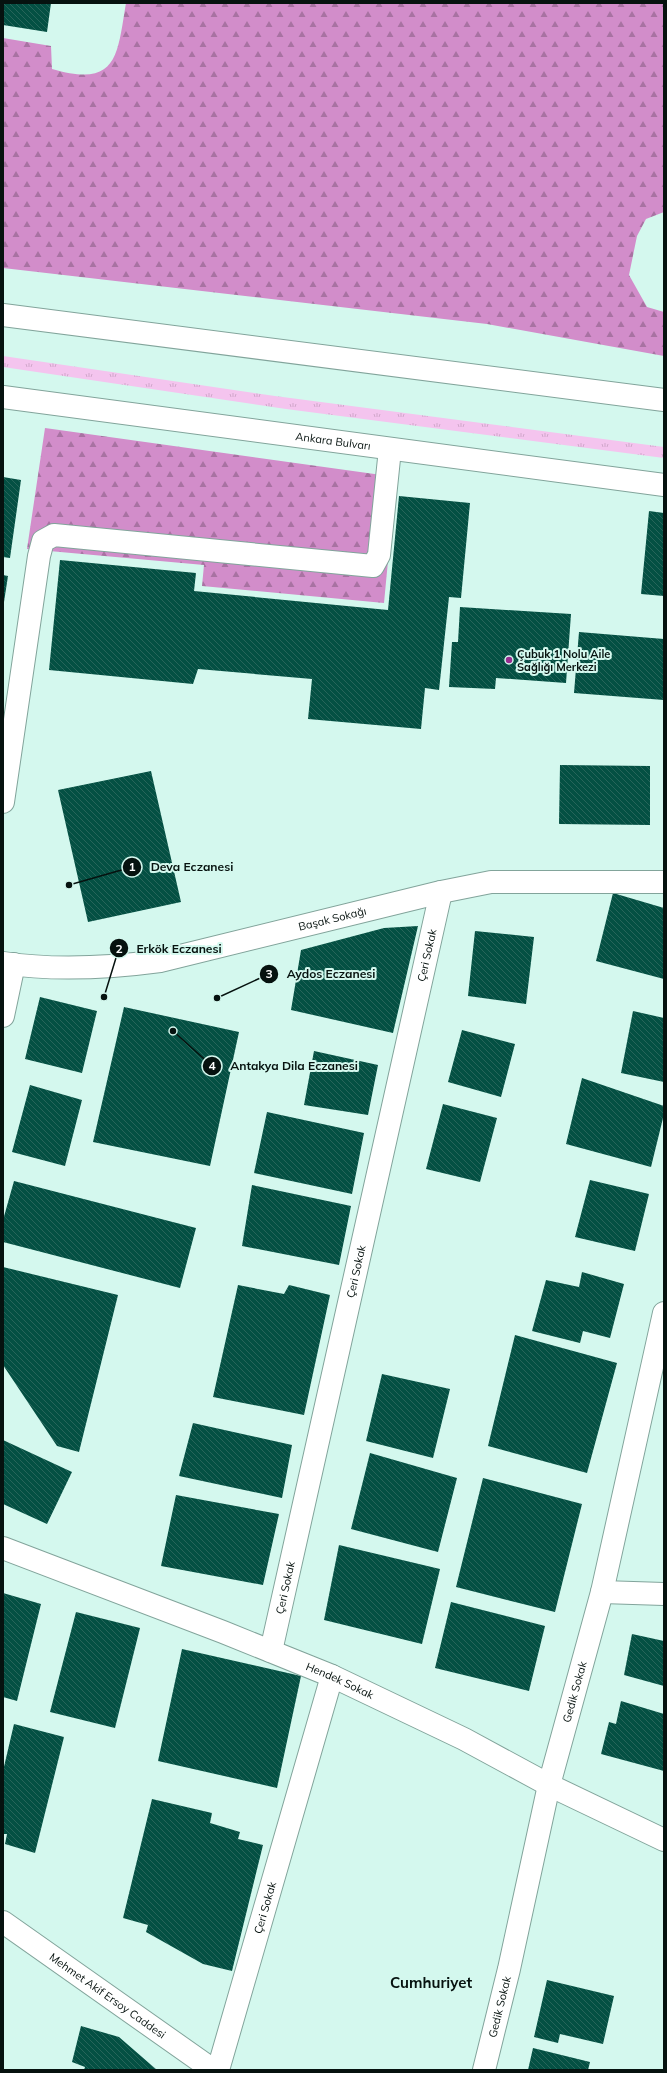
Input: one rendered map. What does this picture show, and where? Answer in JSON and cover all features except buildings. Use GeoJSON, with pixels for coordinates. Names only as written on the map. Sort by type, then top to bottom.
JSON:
{"type":"FeatureCollection","features":[{"type":"Feature","properties":{"kind":"street"},"geometry":{"type":"LineString","coordinates":[[3,315],[664,400]]}},
{"type":"Feature","properties":{"kind":"street","name":"Ankara Bulvarı"},"geometry":{"type":"LineString","coordinates":[[3,397],[664,485]]}},
{"type":"Feature","properties":{"kind":"street"},"geometry":{"type":"LineString","coordinates":[[3,802],[39,556],[43,541],[54,535],[373,566],[379,555],[390,449]]}},
{"type":"Feature","properties":{"kind":"street","name":"Başak Sokağı"},"geometry":{"type":"LineString","coordinates":[[9,964],[81,968],[120,966],[160,961],[441,892],[491,882],[664,882]]}},
{"type":"Feature","properties":{"kind":"street","name":"Çeri Sokak"},"geometry":{"type":"LineString","coordinates":[[270,1651],[441,892]]}},
{"type":"Feature","properties":{"kind":"street"},"geometry":{"type":"LineString","coordinates":[[3,1016],[9,964]]}},
{"type":"Feature","properties":{"kind":"street","name":"Gedik Sokak"},"geometry":{"type":"LineString","coordinates":[[484,2070],[509,1969],[549,1785],[602,1592],[664,1313]]}},
{"type":"Feature","properties":{"kind":"street","name":"Hendek Sokak"},"geometry":{"type":"LineString","coordinates":[[3,1548],[332,1676],[464,1739],[549,1785],[664,1840]]}},
{"type":"Feature","properties":{"kind":"street"},"geometry":{"type":"LineString","coordinates":[[602,1592],[664,1594]]}},
{"type":"Feature","properties":{"kind":"street","name":"Çeri Sokak"},"geometry":{"type":"LineString","coordinates":[[218,2070],[332,1676]]}},
{"type":"Feature","properties":{"kind":"street","name":"Mehmet Akif Ersoy Caddesi"},"geometry":{"type":"LineString","coordinates":[[3,1922],[213,2070]]}},
{"type":"Feature","properties":{"kind":"green space"},"geometry":{"type":"Polygon","coordinates":[[[126,3],[664,3],[664,212],[646,219],[637,236],[629,275],[647,307],[664,312],[664,356],[487,324],[3,268],[3,38],[51,46],[52,69],[74,74],[90,74],[102,70],[110,63],[116,52],[126,3]]]}},
{"type":"Feature","properties":{"kind":"green space"},"geometry":{"type":"Polygon","coordinates":[[[3,356],[275,396],[664,447],[664,458],[286,409],[3,367],[3,356]]]}},
{"type":"Feature","properties":{"kind":"green space"},"geometry":{"type":"Polygon","coordinates":[[[45,428],[396,477],[384,603],[202,586],[204,565],[27,549],[45,428]]]}},
{"type":"Feature","properties":{"kind":"place","name":"Çubuk 1 Nolu Aile Sağlığı Merkezi"},"geometry":{"type":"Point","coordinates":[509,660]}},
{"type":"Feature","properties":{"kind":"place","name":"Deva Eczanesi"},"geometry":{"type":"Point","coordinates":[69,885]}},
{"type":"Feature","properties":{"kind":"place","name":"Erkök Eczanesi"},"geometry":{"type":"Point","coordinates":[104,997]}},
{"type":"Feature","properties":{"kind":"place","name":"Aydos Eczanesi"},"geometry":{"type":"Point","coordinates":[217,998]}},
{"type":"Feature","properties":{"kind":"place","name":"Antakya Dila Eczanesi"},"geometry":{"type":"Point","coordinates":[173,1031]}},
{"type":"Feature","properties":{"kind":"district","name":"Cumhuriyet"},"geometry":{"type":"Point","coordinates":[431,1983]}}]}
